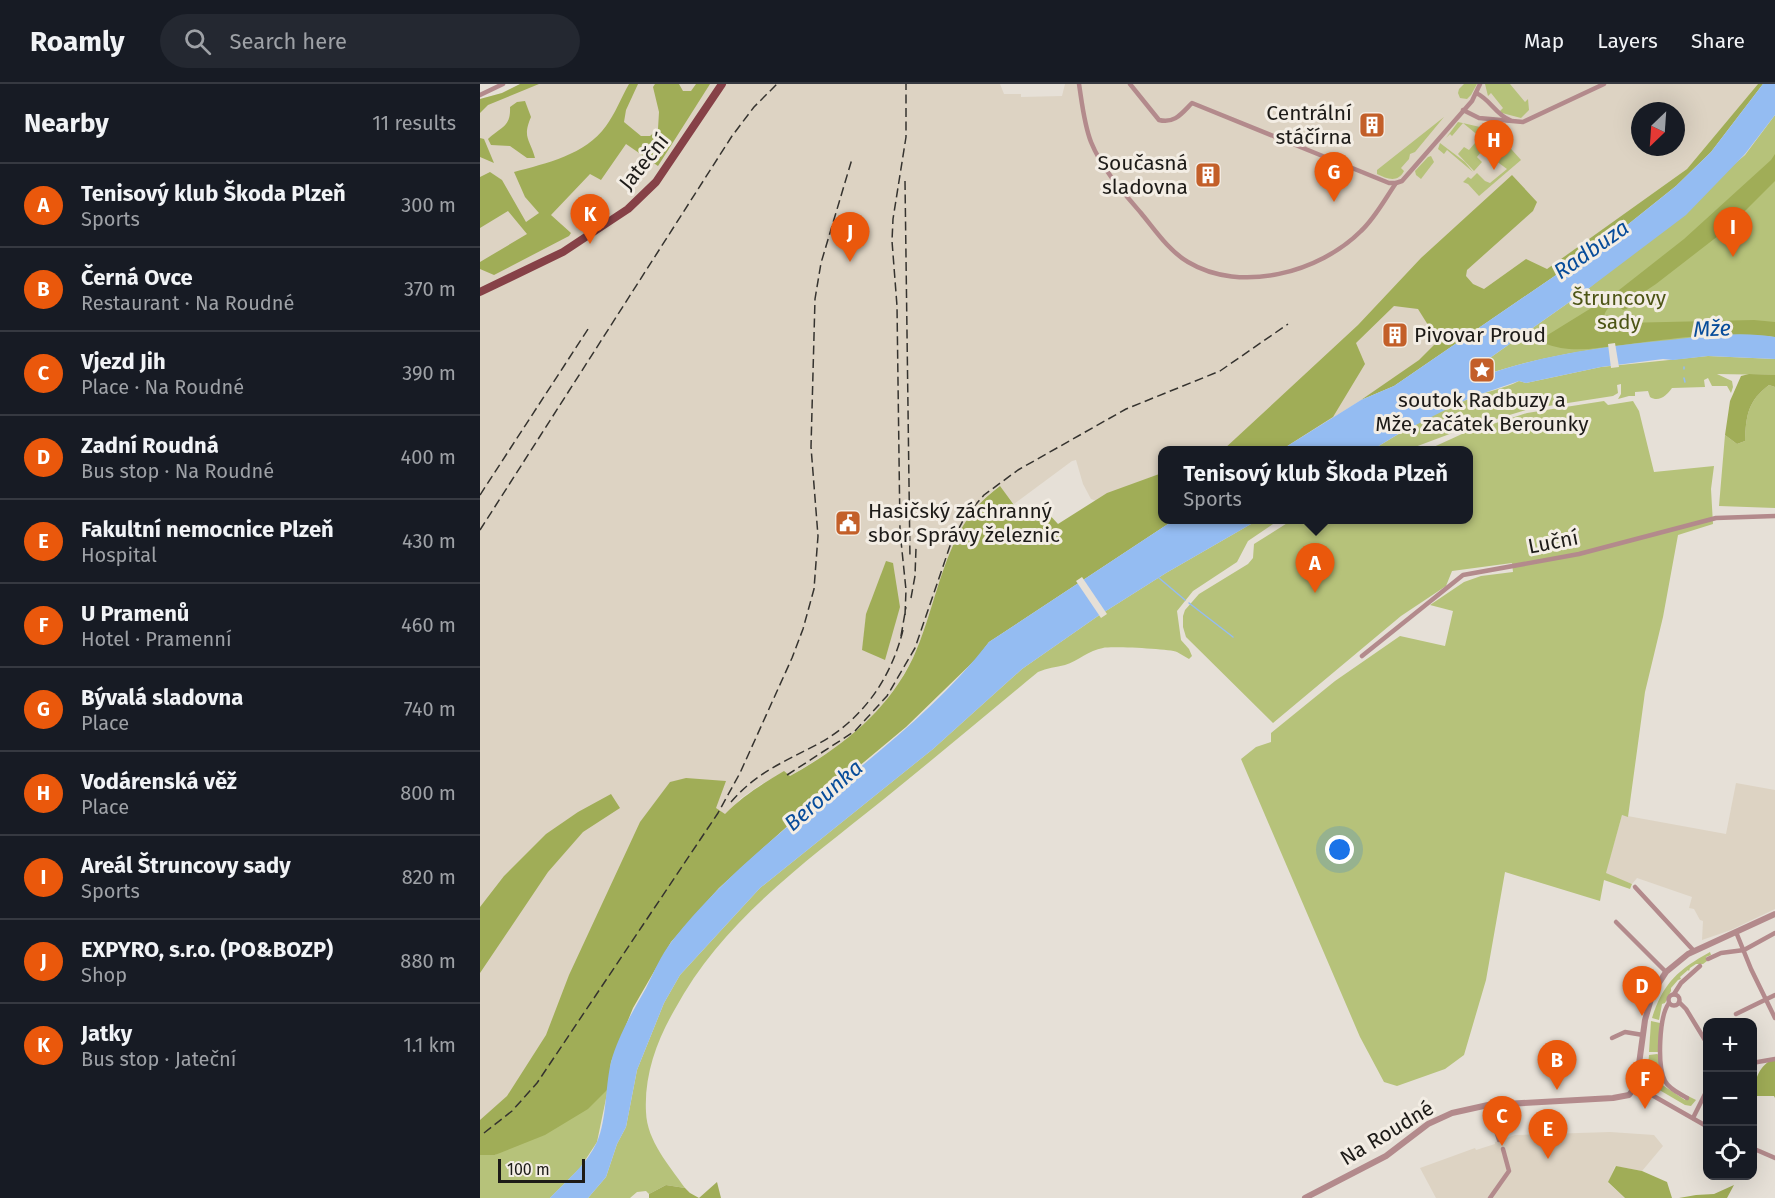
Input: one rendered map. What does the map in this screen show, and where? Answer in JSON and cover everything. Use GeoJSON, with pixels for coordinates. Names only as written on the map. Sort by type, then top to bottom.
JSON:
{"type":"FeatureCollection","features":[{"type":"Feature","properties":{"kind":"main road","name":"Jateční"},"geometry":{"type":"LineString","coordinates":[[480,292],[563,252],[628,209],[656,182],[722,84]]}},
{"type":"Feature","properties":{"kind":"street"},"geometry":{"type":"LineString","coordinates":[[480,95],[503,84]]}},
{"type":"Feature","properties":{"kind":"street"},"geometry":{"type":"LineString","coordinates":[[1079,84],[1082,107],[1091,141],[1104,167],[1173,251],[1188,263],[1217,274],[1251,278],[1285,273],[1331,256],[1368,224],[1396,183]]}},
{"type":"Feature","properties":{"kind":"street"},"geometry":{"type":"LineString","coordinates":[[1130,84],[1159,120],[1165,122],[1177,119],[1192,103],[1389,183],[1402,180],[1463,111],[1480,84]]}},
{"type":"Feature","properties":{"kind":"street"},"geometry":{"type":"LineString","coordinates":[[1463,111],[1479,118],[1523,122],[1604,84]]}},
{"type":"Feature","properties":{"kind":"street"},"geometry":{"type":"LineString","coordinates":[[1476,93],[1484,97],[1499,114],[1513,121]]}},
{"type":"Feature","properties":{"kind":"street","name":"Luční"},"geometry":{"type":"LineString","coordinates":[[1362,656],[1463,576],[1579,554],[1716,518],[1775,516]]}},
{"type":"Feature","properties":{"kind":"street"},"geometry":{"type":"LineString","coordinates":[[1635,887],[1694,951]]}},
{"type":"Feature","properties":{"kind":"street"},"geometry":{"type":"LineString","coordinates":[[1705,1126],[1636,1086],[1645,1020],[1653,992],[1666,972],[1694,951],[1775,914]]}},
{"type":"Feature","properties":{"kind":"street"},"geometry":{"type":"LineString","coordinates":[[1616,922],[1666,972]]}},
{"type":"Feature","properties":{"kind":"street"},"geometry":{"type":"LineString","coordinates":[[1736,932],[1775,1018]]}},
{"type":"Feature","properties":{"kind":"street"},"geometry":{"type":"LineString","coordinates":[[1708,959],[1721,953],[1744,950],[1775,933]]}},
{"type":"Feature","properties":{"kind":"street"},"geometry":{"type":"LineString","coordinates":[[1686,1098],[1666,1083],[1661,1072],[1661,1030],[1664,1011],[1669,1003],[1668,998],[1674,994],[1681,982],[1700,966]]}},
{"type":"Feature","properties":{"kind":"street"},"geometry":{"type":"LineString","coordinates":[[1674,994],[1703,1038]]}},
{"type":"Feature","properties":{"kind":"street"},"geometry":{"type":"LineString","coordinates":[[1736,1014],[1775,995]]}},
{"type":"Feature","properties":{"kind":"street"},"geometry":{"type":"LineString","coordinates":[[1669,1003],[1675,1005],[1679,1002]]}},
{"type":"Feature","properties":{"kind":"street"},"geometry":{"type":"LineString","coordinates":[[1612,1038],[1625,1032],[1643,1035]]}},
{"type":"Feature","properties":{"kind":"street"},"geometry":{"type":"LineString","coordinates":[[1757,1062],[1775,1059]]}},
{"type":"Feature","properties":{"kind":"street","name":"Na Roudné"},"geometry":{"type":"LineString","coordinates":[[1305,1198],[1313,1197],[1386,1156],[1428,1124],[1452,1113],[1488,1105],[1613,1098],[1629,1095],[1636,1086]]}},
{"type":"Feature","properties":{"kind":"street"},"geometry":{"type":"LineString","coordinates":[[1693,1118],[1703,1097]]}},
{"type":"Feature","properties":{"kind":"street"},"geometry":{"type":"LineString","coordinates":[[1488,1105],[1499,1140]]}},
{"type":"Feature","properties":{"kind":"street"},"geometry":{"type":"LineString","coordinates":[[1490,1198],[1509,1171],[1503,1149]]}},
{"type":"Feature","properties":{"kind":"street"},"geometry":{"type":"LineString","coordinates":[[1757,1150],[1775,1158]]}},
{"type":"Feature","properties":{"kind":"shaded area"},"geometry":{"type":"Polygon","coordinates":[[[520,84],[1000,84],[1004,94],[1021,94],[1021,97],[1062,96],[1065,84],[1758,84],[1687,169],[1385,385],[1287,446],[1158,446],[1158,483],[1107,505],[1091,499],[1083,484],[1076,460],[1014,504],[999,486],[969,517],[913,658],[883,705],[859,730],[837,747],[790,776],[784,772],[740,799],[480,1142],[480,99],[502,93],[520,84]]]}},
{"type":"Feature","properties":{"kind":"shaded area"},"geometry":{"type":"Polygon","coordinates":[[[1736,783],[1775,790],[1775,909],[1731,930],[1702,940],[1703,921],[1694,909],[1689,908],[1692,897],[1637,878],[1632,884],[1605,874],[1622,815],[1726,834],[1736,783]]]}},
{"type":"Feature","properties":{"kind":"shaded area"},"geometry":{"type":"Polygon","coordinates":[[[1610,1132],[1654,1135],[1663,1146],[1642,1171],[1615,1166],[1608,1183],[1625,1198],[1436,1198],[1420,1168],[1475,1148],[1476,1150],[1495,1144],[1495,1142],[1515,1135],[1610,1132]]]}},
{"type":"Feature","properties":{"kind":"green space"},"geometry":{"type":"Polygon","coordinates":[[[520,84],[539,84],[488,105],[480,113],[480,99],[502,93],[520,84]]]}},
{"type":"Feature","properties":{"kind":"green space"},"geometry":{"type":"Polygon","coordinates":[[[629,84],[638,84],[626,110],[624,122],[641,136],[650,136],[658,129],[659,112],[653,87],[655,84],[679,84],[683,91],[691,91],[696,84],[710,84],[658,166],[626,144],[601,180],[590,174],[551,215],[571,233],[569,236],[494,275],[480,269],[480,262],[527,234],[508,211],[480,228],[480,177],[490,172],[502,180],[526,222],[539,213],[525,197],[514,172],[564,156],[587,144],[609,121],[629,84]]]}},
{"type":"Feature","properties":{"kind":"green space"},"geometry":{"type":"Polygon","coordinates":[[[1464,84],[1477,84],[1467,99],[1460,98],[1458,93],[1464,84]]]}},
{"type":"Feature","properties":{"kind":"green space"},"geometry":{"type":"Polygon","coordinates":[[[1485,84],[1510,84],[1525,102],[1528,99],[1529,110],[1521,118],[1502,113],[1500,111],[1503,108],[1491,93],[1488,96],[1485,84]]]}},
{"type":"Feature","properties":{"kind":"green space"},"geometry":{"type":"Polygon","coordinates":[[[1758,84],[1763,84],[1711,152],[1676,186],[1616,234],[1394,386],[1361,400],[1419,360],[1438,341],[1418,309],[1394,306],[1356,343],[1365,364],[1333,417],[1287,446],[1227,446],[1358,325],[1421,258],[1512,175],[1537,202],[1533,211],[1467,270],[1466,276],[1473,284],[1484,289],[1526,259],[1547,269],[1687,169],[1758,84]]]}},
{"type":"Feature","properties":{"kind":"green space"},"geometry":{"type":"Polygon","coordinates":[[[525,101],[531,117],[527,134],[535,158],[527,158],[510,146],[491,145],[488,139],[507,123],[510,107],[517,102],[525,101]]]}},
{"type":"Feature","properties":{"kind":"green space","name":"Štruncovy sady"},"geometry":{"type":"Polygon","coordinates":[[[1775,115],[1775,337],[1696,340],[1590,350],[1520,364],[1485,375],[1478,373],[1477,367],[1588,289],[1745,155],[1775,115]]]}},
{"type":"Feature","properties":{"kind":"green space"},"geometry":{"type":"Polygon","coordinates":[[[1444,117],[1415,152],[1410,154],[1409,159],[1401,168],[1404,171],[1402,175],[1395,179],[1377,174],[1377,170],[1444,117]]]}},
{"type":"Feature","properties":{"kind":"green space"},"geometry":{"type":"Polygon","coordinates":[[[1458,122],[1463,123],[1452,136],[1450,134],[1446,138],[1458,122]]]}},
{"type":"Feature","properties":{"kind":"green space"},"geometry":{"type":"Polygon","coordinates":[[[1463,123],[1489,129],[1489,142],[1477,157],[1482,162],[1474,171],[1458,154],[1464,147],[1469,150],[1480,137],[1463,123]]]}},
{"type":"Feature","properties":{"kind":"green space"},"geometry":{"type":"Polygon","coordinates":[[[480,138],[484,139],[494,163],[480,157],[480,138]]]}},
{"type":"Feature","properties":{"kind":"green space"},"geometry":{"type":"Polygon","coordinates":[[[1504,141],[1521,160],[1479,196],[1463,182],[1468,177],[1471,179],[1477,173],[1490,183],[1507,169],[1492,158],[1504,141]]]}},
{"type":"Feature","properties":{"kind":"green space"},"geometry":{"type":"Polygon","coordinates":[[[1440,143],[1465,162],[1473,172],[1447,150],[1444,154],[1438,149],[1440,143]]]}},
{"type":"Feature","properties":{"kind":"green space"},"geometry":{"type":"Polygon","coordinates":[[[1775,154],[1775,181],[1727,229],[1632,300],[1627,309],[1623,310],[1616,303],[1611,306],[1604,315],[1604,319],[1608,332],[1615,331],[1616,327],[1622,323],[1754,320],[1775,322],[1775,337],[1739,334],[1699,336],[1583,349],[1563,348],[1544,343],[1546,336],[1614,294],[1684,239],[1775,154]]]}},
{"type":"Feature","properties":{"kind":"green space"},"geometry":{"type":"Polygon","coordinates":[[[1431,156],[1434,162],[1421,179],[1415,171],[1431,156]]]}},
{"type":"Feature","properties":{"kind":"green space"},"geometry":{"type":"Polygon","coordinates":[[[1708,356],[1775,359],[1775,375],[1717,374],[1732,381],[1731,393],[1727,386],[1712,386],[1708,378],[1704,380],[1705,387],[1672,388],[1660,399],[1650,397],[1648,391],[1635,392],[1635,396],[1618,399],[1621,394],[1621,384],[1617,385],[1618,393],[1613,396],[1529,409],[1463,429],[1418,446],[1379,446],[1445,409],[1519,381],[1526,383],[1601,367],[1708,356]]]}},
{"type":"Feature","properties":{"kind":"green space"},"geometry":{"type":"Polygon","coordinates":[[[1775,375],[1775,387],[1769,385],[1752,403],[1747,416],[1745,441],[1737,444],[1725,435],[1730,401],[1741,376],[1775,375]]]}},
{"type":"Feature","properties":{"kind":"green space"},"geometry":{"type":"Polygon","coordinates":[[[1769,385],[1775,387],[1775,508],[1719,506],[1725,435],[1737,444],[1745,441],[1746,424],[1752,403],[1769,385]]]}},
{"type":"Feature","properties":{"kind":"green space"},"geometry":{"type":"Polygon","coordinates":[[[1604,401],[1608,405],[1633,401],[1639,411],[1654,472],[1714,466],[1711,489],[1713,524],[1678,535],[1663,617],[1645,692],[1628,817],[1622,815],[1606,873],[1632,884],[1630,889],[1604,880],[1600,901],[1505,872],[1486,980],[1464,1055],[1445,1069],[1397,1086],[1384,1082],[1360,1037],[1241,759],[1256,747],[1271,742],[1271,733],[1335,681],[1400,636],[1445,646],[1453,611],[1430,605],[1464,582],[1481,576],[1513,572],[1512,563],[1452,571],[1446,586],[1401,616],[1273,723],[1186,637],[1183,616],[1185,610],[1199,594],[1248,564],[1253,558],[1254,544],[1286,524],[1473,524],[1473,446],[1436,446],[1462,434],[1527,413],[1604,401]]]}},
{"type":"Feature","properties":{"kind":"green space"},"geometry":{"type":"Polygon","coordinates":[[[1158,474],[1158,524],[1168,524],[989,642],[977,658],[906,727],[792,822],[719,888],[671,942],[633,1008],[611,1062],[608,1089],[588,1109],[545,1135],[495,1155],[480,1155],[480,1120],[507,1096],[546,1035],[569,975],[640,822],[670,782],[686,778],[726,781],[716,808],[725,814],[760,786],[784,771],[790,776],[828,753],[861,726],[890,695],[913,658],[958,534],[975,509],[1000,486],[1017,509],[1036,516],[1046,511],[1058,524],[1107,493],[1158,474]]]}},
{"type":"Feature","properties":{"kind":"green space"},"geometry":{"type":"Polygon","coordinates":[[[1251,524],[1273,524],[1248,541],[1237,562],[1193,591],[1177,611],[1181,640],[1192,656],[1189,659],[1172,651],[1108,647],[1093,651],[1065,665],[1038,672],[797,869],[742,920],[717,947],[675,1009],[657,1045],[647,1085],[646,1112],[650,1133],[685,1188],[666,1185],[649,1194],[646,1191],[637,1192],[630,1198],[588,1198],[606,1177],[617,1144],[626,1127],[637,1070],[664,1003],[680,975],[760,888],[933,749],[1022,669],[1098,616],[1166,573],[1251,524]]]}},
{"type":"Feature","properties":{"kind":"green space"},"geometry":{"type":"Polygon","coordinates":[[[886,561],[893,563],[900,607],[885,660],[862,650],[866,614],[886,561]]]}},
{"type":"Feature","properties":{"kind":"green space"},"geometry":{"type":"Polygon","coordinates":[[[611,794],[620,808],[583,832],[548,872],[480,973],[480,907],[504,876],[546,834],[578,812],[611,794]]]}},
{"type":"Feature","properties":{"kind":"green space"},"geometry":{"type":"Polygon","coordinates":[[[1710,952],[1711,955],[1706,957],[1707,961],[1690,968],[1671,988],[1665,1003],[1662,1004],[1659,1020],[1652,1018],[1661,995],[1674,978],[1710,952]]]}},
{"type":"Feature","properties":{"kind":"green space"},"geometry":{"type":"Polygon","coordinates":[[[1651,1021],[1660,1023],[1658,1052],[1649,1052],[1651,1021]]]}},
{"type":"Feature","properties":{"kind":"green space"},"geometry":{"type":"Polygon","coordinates":[[[1657,1054],[1662,1076],[1659,1081],[1685,1100],[1688,1096],[1696,1100],[1691,1106],[1685,1105],[1656,1088],[1653,1092],[1646,1088],[1649,1055],[1657,1054]]]}},
{"type":"Feature","properties":{"kind":"green space"},"geometry":{"type":"Polygon","coordinates":[[[1775,1057],[1775,1098],[1774,1096],[1757,1096],[1758,1074],[1775,1057]]]}},
{"type":"Feature","properties":{"kind":"green space"},"geometry":{"type":"Polygon","coordinates":[[[609,1084],[597,1142],[580,1168],[550,1198],[480,1198],[480,1155],[495,1155],[609,1084]]]}},
{"type":"Feature","properties":{"kind":"green space"},"geometry":{"type":"Polygon","coordinates":[[[1616,1166],[1642,1171],[1667,1182],[1672,1198],[1625,1198],[1608,1182],[1616,1166]]]}},
{"type":"Feature","properties":{"kind":"green space"},"geometry":{"type":"Polygon","coordinates":[[[717,1182],[721,1198],[699,1198],[717,1182]]]}},
{"type":"Feature","properties":{"kind":"green space"},"geometry":{"type":"Polygon","coordinates":[[[666,1185],[685,1188],[699,1198],[649,1198],[649,1194],[666,1185]]]}},
{"type":"Feature","properties":{"kind":"green space"},"geometry":{"type":"Polygon","coordinates":[[[1734,1185],[1727,1198],[1679,1198],[1714,1194],[1734,1185]]]}},
{"type":"Feature","properties":{"kind":"water"},"geometry":{"type":"Polygon","coordinates":[[[1763,84],[1775,84],[1775,115],[1745,154],[1686,215],[1588,289],[1477,367],[1477,370],[1481,375],[1485,375],[1530,362],[1600,348],[1736,334],[1775,337],[1775,359],[1708,356],[1663,359],[1601,367],[1526,383],[1519,381],[1472,397],[1379,446],[1287,446],[1361,400],[1394,386],[1616,234],[1676,186],[1711,152],[1763,84]]]}},
{"type":"Feature","properties":{"kind":"water"},"geometry":{"type":"Polygon","coordinates":[[[1168,524],[1251,524],[1166,573],[1098,616],[1022,669],[933,749],[760,888],[680,975],[664,1003],[637,1070],[626,1127],[617,1144],[606,1177],[588,1198],[550,1198],[588,1158],[597,1142],[603,1123],[614,1052],[664,952],[672,941],[708,900],[747,862],[915,720],[954,683],[989,642],[1168,524]]]}},
{"type":"Feature","properties":{"kind":"pier"},"geometry":{"type":"Polygon","coordinates":[[[1615,343],[1619,367],[1611,368],[1608,344],[1615,343]]]}},
{"type":"Feature","properties":{"kind":"pier"},"geometry":{"type":"Polygon","coordinates":[[[1082,577],[1107,614],[1101,618],[1076,581],[1082,577]]]}},
{"type":"Feature","properties":{"kind":"waterway"},"geometry":{"type":"LineString","coordinates":[[1684,378],[1685,382]]}},
{"type":"Feature","properties":{"kind":"waterway"},"geometry":{"type":"LineString","coordinates":[[1159,578],[1185,600]]}},
{"type":"Feature","properties":{"kind":"waterway"},"geometry":{"type":"LineString","coordinates":[[1189,603],[1233,637]]}},
{"type":"Feature","properties":{"kind":"railway"},"geometry":{"type":"LineString","coordinates":[[480,530],[732,136],[754,107],[777,84]]}},
{"type":"Feature","properties":{"kind":"railway"},"geometry":{"type":"LineString","coordinates":[[905,615],[906,590],[900,531],[897,306],[892,241],[893,219],[906,137],[906,84]]}},
{"type":"Feature","properties":{"kind":"railway"},"geometry":{"type":"LineString","coordinates":[[484,1133],[512,1111],[537,1083],[718,813],[740,773],[803,629],[814,589],[818,536],[811,447],[815,299],[821,263],[852,159]]}},
{"type":"Feature","properties":{"kind":"railway"},"geometry":{"type":"LineString","coordinates":[[905,181],[910,559]]}},
{"type":"Feature","properties":{"kind":"railway"},"geometry":{"type":"LineString","coordinates":[[787,775],[855,731],[887,696],[915,648],[951,543],[965,517],[984,495],[1018,470],[1126,409],[1220,371],[1288,324]]}},
{"type":"Feature","properties":{"kind":"railway"},"geometry":{"type":"LineString","coordinates":[[480,495],[590,326]]}},
{"type":"Feature","properties":{"kind":"railway"},"geometry":{"type":"LineString","coordinates":[[911,598],[916,548]]}},
{"type":"Feature","properties":{"kind":"railway"},"geometry":{"type":"LineString","coordinates":[[901,636],[906,607]]}},
{"type":"Feature","properties":{"kind":"railway"},"geometry":{"type":"LineString","coordinates":[[731,802],[761,775],[818,744],[848,723],[861,710],[882,681],[891,665],[903,630]]}},
{"type":"Feature","properties":{"kind":"place","name":"Centrální stáčírna"},"geometry":{"type":"Point","coordinates":[1372,125]}},
{"type":"Feature","properties":{"kind":"place","name":"Vodárenská věž"},"geometry":{"type":"Point","coordinates":[1494,170]}},
{"type":"Feature","properties":{"kind":"place","name":"Současná sladovna"},"geometry":{"type":"Point","coordinates":[1208,175]}},
{"type":"Feature","properties":{"kind":"place","name":"Bývalá sladovna"},"geometry":{"type":"Point","coordinates":[1334,202]}},
{"type":"Feature","properties":{"kind":"place","name":"Jatky"},"geometry":{"type":"Point","coordinates":[590,244]}},
{"type":"Feature","properties":{"kind":"place","name":"Areál Štruncovy sady"},"geometry":{"type":"Point","coordinates":[1733,257]}},
{"type":"Feature","properties":{"kind":"place","name":"EXPYRO, s.r.o. (PO&BOZP)"},"geometry":{"type":"Point","coordinates":[850,262]}},
{"type":"Feature","properties":{"kind":"place","name":"Pivovar Proud"},"geometry":{"type":"Point","coordinates":[1395,335]}},
{"type":"Feature","properties":{"kind":"place","name":"soutok Radbuzy a Mže, začátek Berounky"},"geometry":{"type":"Point","coordinates":[1482,370]}},
{"type":"Feature","properties":{"kind":"place","name":"Hasičský záchranný sbor Správy železnic"},"geometry":{"type":"Point","coordinates":[848,523]}},
{"type":"Feature","properties":{"kind":"place","name":"Tenisový klub Škoda Plzeň"},"geometry":{"type":"Point","coordinates":[1315,593]}},
{"type":"Feature","properties":{"kind":"place","name":"Zadní Roudná"},"geometry":{"type":"Point","coordinates":[1642,1016]}},
{"type":"Feature","properties":{"kind":"place","name":"Černá Ovce"},"geometry":{"type":"Point","coordinates":[1557,1090]}},
{"type":"Feature","properties":{"kind":"place","name":"U Pramenů"},"geometry":{"type":"Point","coordinates":[1645,1109]}},
{"type":"Feature","properties":{"kind":"place","name":"Vjezd Jih"},"geometry":{"type":"Point","coordinates":[1502,1146]}},
{"type":"Feature","properties":{"kind":"place","name":"Fakultní nemocnice Plzeň"},"geometry":{"type":"Point","coordinates":[1548,1159]}},
{"type":"Feature","properties":{"kind":"water label","name":"Radbuza"},"geometry":{"type":"Point","coordinates":[1591,249]}},
{"type":"Feature","properties":{"kind":"water label","name":"Mže"},"geometry":{"type":"Point","coordinates":[1712,328]}},
{"type":"Feature","properties":{"kind":"water label","name":"Berounka"},"geometry":{"type":"Point","coordinates":[823,795]}}]}
